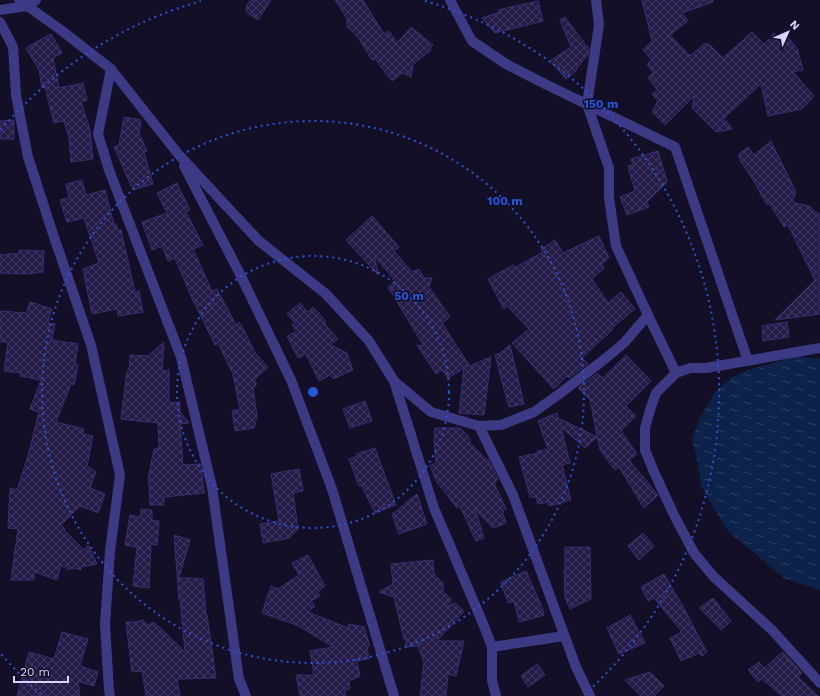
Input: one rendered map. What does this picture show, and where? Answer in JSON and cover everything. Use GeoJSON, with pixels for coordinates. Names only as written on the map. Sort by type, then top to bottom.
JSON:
{"type":"FeatureCollection","features":[{"type":"Feature","properties":{"kind":"street"},"geometry":{"type":"LineString","coordinates":[[0,10],[36,0]]}},
{"type":"Feature","properties":{"kind":"street"},"geometry":{"type":"LineString","coordinates":[[450,0],[472,41],[506,64],[675,147],[748,361]]}},
{"type":"Feature","properties":{"kind":"street"},"geometry":{"type":"LineString","coordinates":[[596,0],[599,25],[587,104],[609,168],[610,198],[616,246],[676,373]]}},
{"type":"Feature","properties":{"kind":"street"},"geometry":{"type":"LineString","coordinates":[[23,3],[111,69],[179,155],[260,241],[326,294],[369,341],[394,381],[434,508],[492,648],[492,680],[496,696]]}},
{"type":"Feature","properties":{"kind":"street"},"geometry":{"type":"LineString","coordinates":[[0,22],[13,47],[16,95],[28,157],[91,345],[120,475],[110,551],[105,624],[110,696]]}},
{"type":"Feature","properties":{"kind":"street"},"geometry":{"type":"LineString","coordinates":[[111,69],[98,134],[109,170],[182,357],[212,487],[239,679],[246,696]]}},
{"type":"Feature","properties":{"kind":"street"},"geometry":{"type":"LineString","coordinates":[[179,155],[239,272],[291,380],[332,489],[394,696]]}},
{"type":"Feature","properties":{"kind":"street"},"geometry":{"type":"LineString","coordinates":[[394,381],[431,412],[479,426],[501,425],[534,412],[562,392],[624,343],[648,315]]}},
{"type":"Feature","properties":{"kind":"street"},"geometry":{"type":"LineString","coordinates":[[820,348],[706,368],[690,368],[676,373],[656,393],[644,428],[645,450],[674,515],[694,553],[714,577],[772,630],[820,683]]}},
{"type":"Feature","properties":{"kind":"street"},"geometry":{"type":"LineString","coordinates":[[479,426],[513,495],[564,636],[576,667],[590,696]]}},
{"type":"Feature","properties":{"kind":"street"},"geometry":{"type":"LineString","coordinates":[[492,648],[564,636]]}},
{"type":"Feature","properties":{"kind":"water"},"geometry":{"type":"Polygon","coordinates":[[[797,356],[820,359],[820,590],[784,578],[728,531],[701,486],[692,439],[700,419],[695,426],[715,392],[732,377],[749,370],[797,356]]]}},
{"type":"Feature","properties":{"kind":"building"},"geometry":{"type":"Polygon","coordinates":[[[251,0],[271,0],[258,20],[246,12],[247,5],[251,0]]]}},
{"type":"Feature","properties":{"kind":"building"},"geometry":{"type":"Polygon","coordinates":[[[335,0],[363,0],[384,34],[389,31],[397,43],[411,27],[433,45],[430,48],[431,50],[413,64],[411,77],[402,73],[392,81],[375,59],[372,60],[360,40],[347,27],[347,19],[335,0]]]}},
{"type":"Feature","properties":{"kind":"building"},"geometry":{"type":"Polygon","coordinates":[[[642,0],[713,0],[713,2],[682,13],[688,21],[670,35],[690,56],[704,44],[709,44],[723,58],[752,32],[764,44],[774,33],[779,37],[783,32],[797,48],[803,70],[793,72],[814,96],[802,109],[768,116],[761,84],[724,118],[732,129],[716,132],[692,108],[694,96],[665,125],[652,112],[658,101],[652,94],[657,90],[648,77],[653,73],[647,64],[652,60],[643,50],[652,41],[642,0]]]}},
{"type":"Feature","properties":{"kind":"building"},"geometry":{"type":"Polygon","coordinates":[[[538,1],[543,21],[495,33],[482,18],[500,12],[498,10],[538,1]]]}},
{"type":"Feature","properties":{"kind":"building"},"geometry":{"type":"Polygon","coordinates":[[[565,17],[589,48],[588,55],[576,69],[577,70],[566,79],[550,61],[571,47],[560,20],[565,17]]]}},
{"type":"Feature","properties":{"kind":"building"},"geometry":{"type":"Polygon","coordinates":[[[51,34],[62,53],[53,58],[59,88],[83,83],[87,100],[81,102],[90,130],[93,159],[71,162],[69,138],[64,121],[54,123],[45,87],[42,88],[39,70],[26,48],[51,34]]]}},
{"type":"Feature","properties":{"kind":"building"},"geometry":{"type":"Polygon","coordinates":[[[124,117],[141,120],[139,133],[147,151],[144,152],[153,184],[133,190],[114,147],[119,145],[124,117]]]}},
{"type":"Feature","properties":{"kind":"building"},"geometry":{"type":"Polygon","coordinates":[[[14,120],[14,139],[0,139],[0,121],[14,120]]]}},
{"type":"Feature","properties":{"kind":"building"},"geometry":{"type":"Polygon","coordinates":[[[771,141],[796,192],[792,202],[811,207],[814,211],[820,214],[820,314],[775,320],[815,280],[788,225],[784,227],[770,204],[767,205],[752,178],[739,159],[739,154],[748,147],[754,155],[771,141]]]}},
{"type":"Feature","properties":{"kind":"building"},"geometry":{"type":"Polygon","coordinates":[[[658,151],[667,182],[647,202],[649,207],[627,215],[620,197],[635,191],[628,166],[633,165],[631,159],[658,151]]]}},
{"type":"Feature","properties":{"kind":"building"},"geometry":{"type":"Polygon","coordinates":[[[82,180],[86,195],[105,190],[114,224],[116,224],[118,231],[121,230],[135,292],[139,291],[143,312],[118,316],[117,309],[92,314],[83,269],[99,263],[84,218],[67,222],[60,200],[69,198],[66,184],[82,180]]]}},
{"type":"Feature","properties":{"kind":"building"},"geometry":{"type":"Polygon","coordinates":[[[177,183],[190,210],[186,212],[203,245],[193,249],[212,291],[217,289],[236,325],[239,322],[255,353],[268,367],[254,380],[257,384],[253,388],[257,416],[254,428],[235,431],[232,410],[240,410],[233,374],[218,343],[215,345],[195,304],[197,302],[194,303],[175,258],[168,261],[162,246],[152,250],[142,222],[167,213],[157,193],[177,183]]]}},
{"type":"Feature","properties":{"kind":"building"},"geometry":{"type":"Polygon","coordinates":[[[372,216],[399,247],[394,251],[412,272],[419,269],[424,278],[432,278],[429,287],[450,317],[442,323],[469,365],[467,367],[491,357],[484,415],[459,413],[464,368],[448,378],[442,370],[436,374],[417,345],[424,346],[388,287],[396,282],[375,257],[378,275],[346,240],[372,216]]]}},
{"type":"Feature","properties":{"kind":"building"},"geometry":{"type":"Polygon","coordinates":[[[599,236],[609,258],[601,264],[604,268],[592,279],[608,303],[621,292],[635,309],[612,328],[613,329],[582,358],[588,364],[569,378],[567,376],[554,389],[512,343],[529,329],[507,306],[504,309],[488,279],[513,265],[514,268],[543,252],[541,249],[555,240],[563,253],[599,236]]]}},
{"type":"Feature","properties":{"kind":"building"},"geometry":{"type":"Polygon","coordinates":[[[19,250],[44,251],[43,272],[26,274],[0,273],[0,255],[19,253],[19,250]]]}},
{"type":"Feature","properties":{"kind":"building"},"geometry":{"type":"Polygon","coordinates":[[[30,302],[52,309],[48,323],[55,324],[52,340],[78,344],[75,364],[78,365],[74,385],[71,384],[56,422],[84,429],[83,434],[93,436],[87,466],[96,472],[90,488],[105,494],[98,513],[80,506],[61,525],[84,550],[88,545],[97,564],[81,567],[81,570],[74,568],[66,570],[68,567],[61,566],[57,580],[34,572],[34,580],[11,580],[18,529],[8,528],[10,488],[17,490],[28,456],[39,412],[30,409],[41,380],[20,376],[21,373],[4,371],[8,342],[0,342],[0,311],[26,313],[30,302]]]}},
{"type":"Feature","properties":{"kind":"building"},"geometry":{"type":"Polygon","coordinates":[[[300,303],[308,312],[313,307],[326,321],[324,323],[338,339],[331,345],[347,353],[353,370],[333,379],[330,375],[319,381],[306,354],[298,358],[287,336],[297,331],[292,325],[295,323],[287,314],[300,303]]]}},
{"type":"Feature","properties":{"kind":"building"},"geometry":{"type":"Polygon","coordinates":[[[787,322],[789,337],[763,341],[762,326],[787,322]]]}},
{"type":"Feature","properties":{"kind":"building"},"geometry":{"type":"Polygon","coordinates":[[[164,342],[162,371],[169,370],[169,403],[180,402],[180,412],[189,423],[180,424],[183,465],[200,464],[204,493],[164,497],[164,505],[150,505],[148,479],[154,449],[159,448],[158,423],[121,419],[130,355],[148,356],[164,342]]]}},
{"type":"Feature","properties":{"kind":"building"},"geometry":{"type":"Polygon","coordinates":[[[510,345],[524,404],[509,407],[495,355],[510,345]]]}},
{"type":"Feature","properties":{"kind":"building"},"geometry":{"type":"Polygon","coordinates":[[[626,355],[651,381],[626,406],[636,416],[621,431],[637,454],[629,460],[658,495],[644,508],[619,467],[615,470],[600,450],[590,400],[578,388],[597,373],[603,378],[626,355]]]}},
{"type":"Feature","properties":{"kind":"building"},"geometry":{"type":"Polygon","coordinates":[[[365,401],[372,421],[350,428],[343,409],[365,401]]]}},
{"type":"Feature","properties":{"kind":"building"},"geometry":{"type":"Polygon","coordinates":[[[557,413],[558,418],[597,437],[585,448],[561,427],[570,463],[562,465],[571,500],[549,506],[548,502],[538,504],[536,497],[530,497],[519,457],[548,449],[538,421],[557,413]]]}},
{"type":"Feature","properties":{"kind":"building"},"geometry":{"type":"Polygon","coordinates":[[[435,428],[460,428],[470,438],[470,443],[487,460],[488,459],[498,479],[494,483],[506,509],[502,511],[506,523],[492,527],[475,509],[484,538],[476,541],[460,506],[457,508],[437,482],[430,466],[436,463],[434,440],[435,428]]]}},
{"type":"Feature","properties":{"kind":"building"},"geometry":{"type":"Polygon","coordinates":[[[375,448],[396,505],[375,513],[361,485],[359,486],[349,459],[357,456],[356,454],[375,448]]]}},
{"type":"Feature","properties":{"kind":"building"},"geometry":{"type":"Polygon","coordinates":[[[299,469],[303,491],[293,493],[298,529],[289,538],[263,543],[260,524],[279,521],[271,474],[299,469]]]}},
{"type":"Feature","properties":{"kind":"building"},"geometry":{"type":"Polygon","coordinates":[[[417,494],[427,524],[399,534],[392,514],[417,494]]]}},
{"type":"Feature","properties":{"kind":"building"},"geometry":{"type":"Polygon","coordinates":[[[141,509],[152,510],[152,520],[159,521],[157,545],[151,544],[149,588],[133,586],[137,547],[125,545],[130,515],[140,517],[141,509]]]}},
{"type":"Feature","properties":{"kind":"building"},"geometry":{"type":"Polygon","coordinates":[[[643,533],[654,546],[639,560],[628,546],[643,533]]]}},
{"type":"Feature","properties":{"kind":"building"},"geometry":{"type":"Polygon","coordinates":[[[174,535],[190,540],[179,578],[203,579],[206,615],[216,678],[177,679],[180,696],[146,696],[142,671],[132,672],[126,622],[143,620],[148,625],[154,622],[185,652],[174,535]]]}},
{"type":"Feature","properties":{"kind":"building"},"geometry":{"type":"Polygon","coordinates":[[[565,547],[590,547],[591,599],[570,609],[565,597],[565,547]]]}},
{"type":"Feature","properties":{"kind":"building"},"geometry":{"type":"Polygon","coordinates":[[[308,555],[325,586],[317,592],[320,596],[311,601],[315,606],[308,612],[348,628],[349,624],[364,627],[370,646],[367,647],[369,659],[357,661],[360,676],[349,681],[350,689],[345,690],[346,696],[300,696],[296,675],[314,675],[310,651],[333,647],[299,626],[262,613],[271,586],[278,589],[299,575],[292,563],[308,555]]]}},
{"type":"Feature","properties":{"kind":"building"},"geometry":{"type":"Polygon","coordinates":[[[433,560],[434,574],[444,584],[442,585],[444,587],[442,590],[452,600],[444,607],[455,603],[464,611],[437,641],[464,641],[456,676],[448,674],[446,696],[420,696],[424,662],[418,646],[406,647],[406,639],[404,639],[394,597],[379,592],[393,584],[391,564],[433,560]]]}},
{"type":"Feature","properties":{"kind":"building"},"geometry":{"type":"Polygon","coordinates":[[[526,571],[544,615],[519,622],[514,601],[508,603],[501,582],[526,571]]]}},
{"type":"Feature","properties":{"kind":"building"},"geometry":{"type":"Polygon","coordinates":[[[664,574],[707,652],[702,656],[699,653],[681,661],[670,638],[682,632],[654,598],[648,601],[641,587],[664,574]]]}},
{"type":"Feature","properties":{"kind":"building"},"geometry":{"type":"Polygon","coordinates":[[[713,598],[731,621],[721,630],[699,608],[713,598]]]}},
{"type":"Feature","properties":{"kind":"building"},"geometry":{"type":"Polygon","coordinates":[[[630,615],[645,643],[619,654],[607,628],[630,615]]]}},
{"type":"Feature","properties":{"kind":"building"},"geometry":{"type":"Polygon","coordinates":[[[62,632],[88,639],[80,666],[98,672],[94,686],[78,681],[80,696],[17,696],[29,652],[54,659],[62,632]]]}},
{"type":"Feature","properties":{"kind":"building"},"geometry":{"type":"Polygon","coordinates":[[[783,652],[802,673],[798,677],[818,696],[782,696],[762,679],[758,682],[748,670],[759,662],[764,668],[783,652]]]}},
{"type":"Feature","properties":{"kind":"building"},"geometry":{"type":"Polygon","coordinates":[[[537,664],[545,675],[528,687],[521,676],[537,664]]]}},
{"type":"Feature","properties":{"kind":"building"},"geometry":{"type":"Polygon","coordinates":[[[650,672],[664,686],[654,696],[641,696],[625,680],[650,672]]]}}]}
